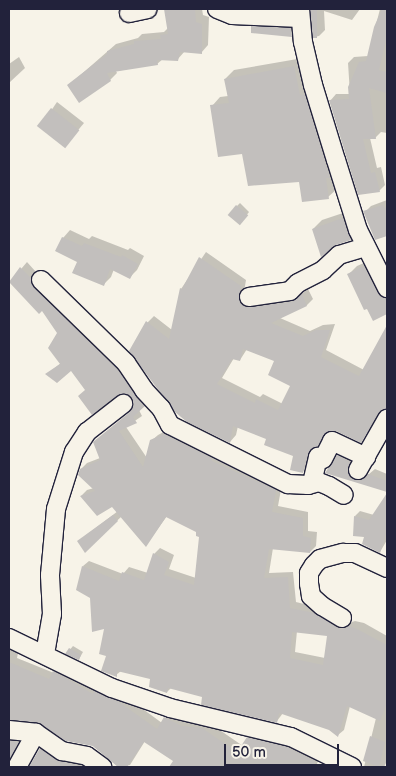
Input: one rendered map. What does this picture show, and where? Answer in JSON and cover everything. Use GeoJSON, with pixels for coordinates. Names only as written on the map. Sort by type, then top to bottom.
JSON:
{"type":"FeatureCollection","features":[{"type":"Feature","properties":{"kind":"street"},"geometry":{"type":"LineString","coordinates":[[129,13],[148,9]]}},
{"type":"Feature","properties":{"kind":"street"},"geometry":{"type":"LineString","coordinates":[[217,9],[232,15],[300,13],[313,85],[358,230],[366,247],[385,275]]}},
{"type":"Feature","properties":{"kind":"street"},"geometry":{"type":"LineString","coordinates":[[249,297],[290,291],[298,283],[330,265],[347,251],[366,247]]}},
{"type":"Feature","properties":{"kind":"street"},"geometry":{"type":"LineString","coordinates":[[41,280],[126,363],[144,390],[161,408],[170,425],[288,484],[304,486],[319,482],[344,495]]}},
{"type":"Feature","properties":{"kind":"street"},"geometry":{"type":"LineString","coordinates":[[45,654],[52,614],[50,575],[56,509],[74,452],[87,432],[123,404]]}},
{"type":"Feature","properties":{"kind":"street"},"geometry":{"type":"LineString","coordinates":[[312,483],[318,457],[323,458],[332,441],[362,463],[387,419]]}},
{"type":"Feature","properties":{"kind":"street"},"geometry":{"type":"LineString","coordinates":[[342,618],[322,606],[312,596],[308,584],[309,573],[314,565],[320,559],[355,553],[387,568]]}},
{"type":"Feature","properties":{"kind":"street"},"geometry":{"type":"LineString","coordinates":[[9,638],[112,688],[170,708],[290,737],[352,767]]}},
{"type":"Feature","properties":{"kind":"street"},"geometry":{"type":"LineString","coordinates":[[9,730],[36,733],[62,751],[87,756],[102,767]]}},
{"type":"Feature","properties":{"kind":"street"},"geometry":{"type":"LineString","coordinates":[[17,767],[36,733]]}},
{"type":"Feature","properties":{"kind":"building"},"geometry":{"type":"Polygon","coordinates":[[[164,9],[195,9],[196,22],[202,24],[202,54],[180,52],[178,61],[157,60],[158,65],[107,73],[111,81],[79,103],[67,85],[107,54],[107,51],[134,44],[134,41],[161,39],[160,35],[168,34],[164,9]]]}},
{"type":"Feature","properties":{"kind":"building"},"geometry":{"type":"Polygon","coordinates":[[[311,9],[317,9],[317,38],[311,38],[311,9]]]}},
{"type":"Feature","properties":{"kind":"building"},"geometry":{"type":"Polygon","coordinates":[[[382,9],[387,9],[387,36],[379,70],[387,72],[387,93],[369,88],[376,139],[363,139],[371,173],[375,172],[380,192],[358,195],[329,100],[349,99],[348,87],[359,62],[366,61],[374,27],[382,9]]]}},
{"type":"Feature","properties":{"kind":"building"},"geometry":{"type":"Polygon","coordinates":[[[251,26],[291,28],[292,37],[251,33],[251,26]]]}},
{"type":"Feature","properties":{"kind":"building"},"geometry":{"type":"Polygon","coordinates":[[[294,66],[300,95],[305,94],[330,178],[326,178],[329,199],[302,202],[299,182],[248,186],[242,154],[218,157],[210,105],[229,103],[224,79],[294,66]]]}},
{"type":"Feature","properties":{"kind":"building"},"geometry":{"type":"Polygon","coordinates":[[[51,108],[79,130],[65,148],[37,126],[51,108]]]}},
{"type":"Feature","properties":{"kind":"building"},"geometry":{"type":"Polygon","coordinates":[[[236,205],[248,215],[240,225],[228,215],[236,205]]]}},
{"type":"Feature","properties":{"kind":"building"},"geometry":{"type":"Polygon","coordinates":[[[383,205],[384,208],[387,207],[387,236],[375,240],[363,211],[383,205]]]}},
{"type":"Feature","properties":{"kind":"building"},"geometry":{"type":"Polygon","coordinates":[[[343,218],[351,240],[336,245],[321,257],[312,229],[343,218]]]}},
{"type":"Feature","properties":{"kind":"building"},"geometry":{"type":"Polygon","coordinates":[[[62,237],[82,246],[84,243],[121,257],[122,255],[138,264],[130,279],[110,269],[104,286],[72,273],[77,262],[55,251],[62,237]]]}},
{"type":"Feature","properties":{"kind":"building"},"geometry":{"type":"Polygon","coordinates":[[[199,257],[241,286],[239,299],[246,307],[292,302],[302,294],[307,306],[271,323],[303,336],[316,330],[330,330],[321,357],[359,376],[387,325],[387,408],[378,414],[361,443],[336,431],[327,432],[317,447],[311,449],[308,454],[303,473],[290,470],[293,456],[264,445],[266,439],[233,426],[230,443],[187,422],[175,412],[129,351],[146,321],[169,339],[180,288],[182,289],[199,257]],[[243,349],[240,361],[232,359],[217,384],[255,403],[256,399],[278,410],[290,386],[268,375],[274,361],[243,349]]]}},
{"type":"Feature","properties":{"kind":"building"},"geometry":{"type":"Polygon","coordinates":[[[364,266],[378,293],[387,298],[387,314],[373,321],[367,309],[364,310],[347,274],[364,266]]]}},
{"type":"Feature","properties":{"kind":"building"},"geometry":{"type":"Polygon","coordinates":[[[20,267],[31,278],[34,288],[118,370],[145,406],[133,417],[137,423],[119,431],[143,467],[150,440],[164,434],[212,458],[212,461],[276,490],[272,512],[303,518],[303,536],[311,538],[310,553],[269,549],[264,578],[288,577],[290,608],[314,613],[342,629],[349,626],[357,629],[387,645],[387,703],[380,721],[347,706],[338,737],[329,730],[279,713],[277,723],[201,705],[202,697],[168,688],[167,693],[149,687],[150,679],[117,671],[117,677],[101,671],[106,656],[99,654],[104,629],[92,632],[90,598],[76,590],[82,566],[119,581],[122,572],[144,580],[153,553],[169,562],[164,575],[194,585],[199,537],[196,536],[196,532],[166,517],[146,547],[112,507],[97,516],[80,496],[95,491],[78,475],[80,469],[100,460],[93,442],[130,412],[133,402],[127,394],[121,394],[92,415],[78,396],[85,390],[71,371],[57,383],[45,374],[60,364],[48,348],[57,333],[42,311],[39,314],[9,282],[20,267]],[[292,632],[290,658],[323,665],[327,636],[292,632]]]}},
{"type":"Feature","properties":{"kind":"building"},"geometry":{"type":"Polygon","coordinates":[[[337,455],[351,462],[347,471],[352,479],[363,479],[368,474],[387,481],[387,492],[325,473],[337,455]]]}},
{"type":"Feature","properties":{"kind":"building"},"geometry":{"type":"Polygon","coordinates":[[[387,493],[387,531],[380,553],[362,544],[364,537],[353,536],[354,516],[369,520],[387,493]]]}},
{"type":"Feature","properties":{"kind":"building"},"geometry":{"type":"Polygon","coordinates":[[[113,515],[118,521],[85,553],[77,541],[113,515]]]}},
{"type":"Feature","properties":{"kind":"building"},"geometry":{"type":"Polygon","coordinates":[[[69,648],[81,655],[79,660],[65,654],[69,648]]]}},
{"type":"Feature","properties":{"kind":"building"},"geometry":{"type":"Polygon","coordinates":[[[9,662],[49,679],[53,671],[93,694],[94,691],[119,702],[157,729],[164,717],[182,726],[202,728],[237,752],[247,737],[287,747],[315,761],[313,767],[169,767],[173,761],[144,742],[127,767],[118,767],[93,746],[66,741],[38,723],[9,720],[9,662]]]}},
{"type":"Feature","properties":{"kind":"building"},"geometry":{"type":"Polygon","coordinates":[[[370,736],[385,742],[379,767],[363,761],[370,736]]]}},
{"type":"Feature","properties":{"kind":"building"},"geometry":{"type":"Polygon","coordinates":[[[9,741],[19,742],[9,760],[9,741]]]}},
{"type":"Feature","properties":{"kind":"building"},"geometry":{"type":"Polygon","coordinates":[[[40,748],[60,761],[81,766],[29,767],[40,748]]]}}]}
